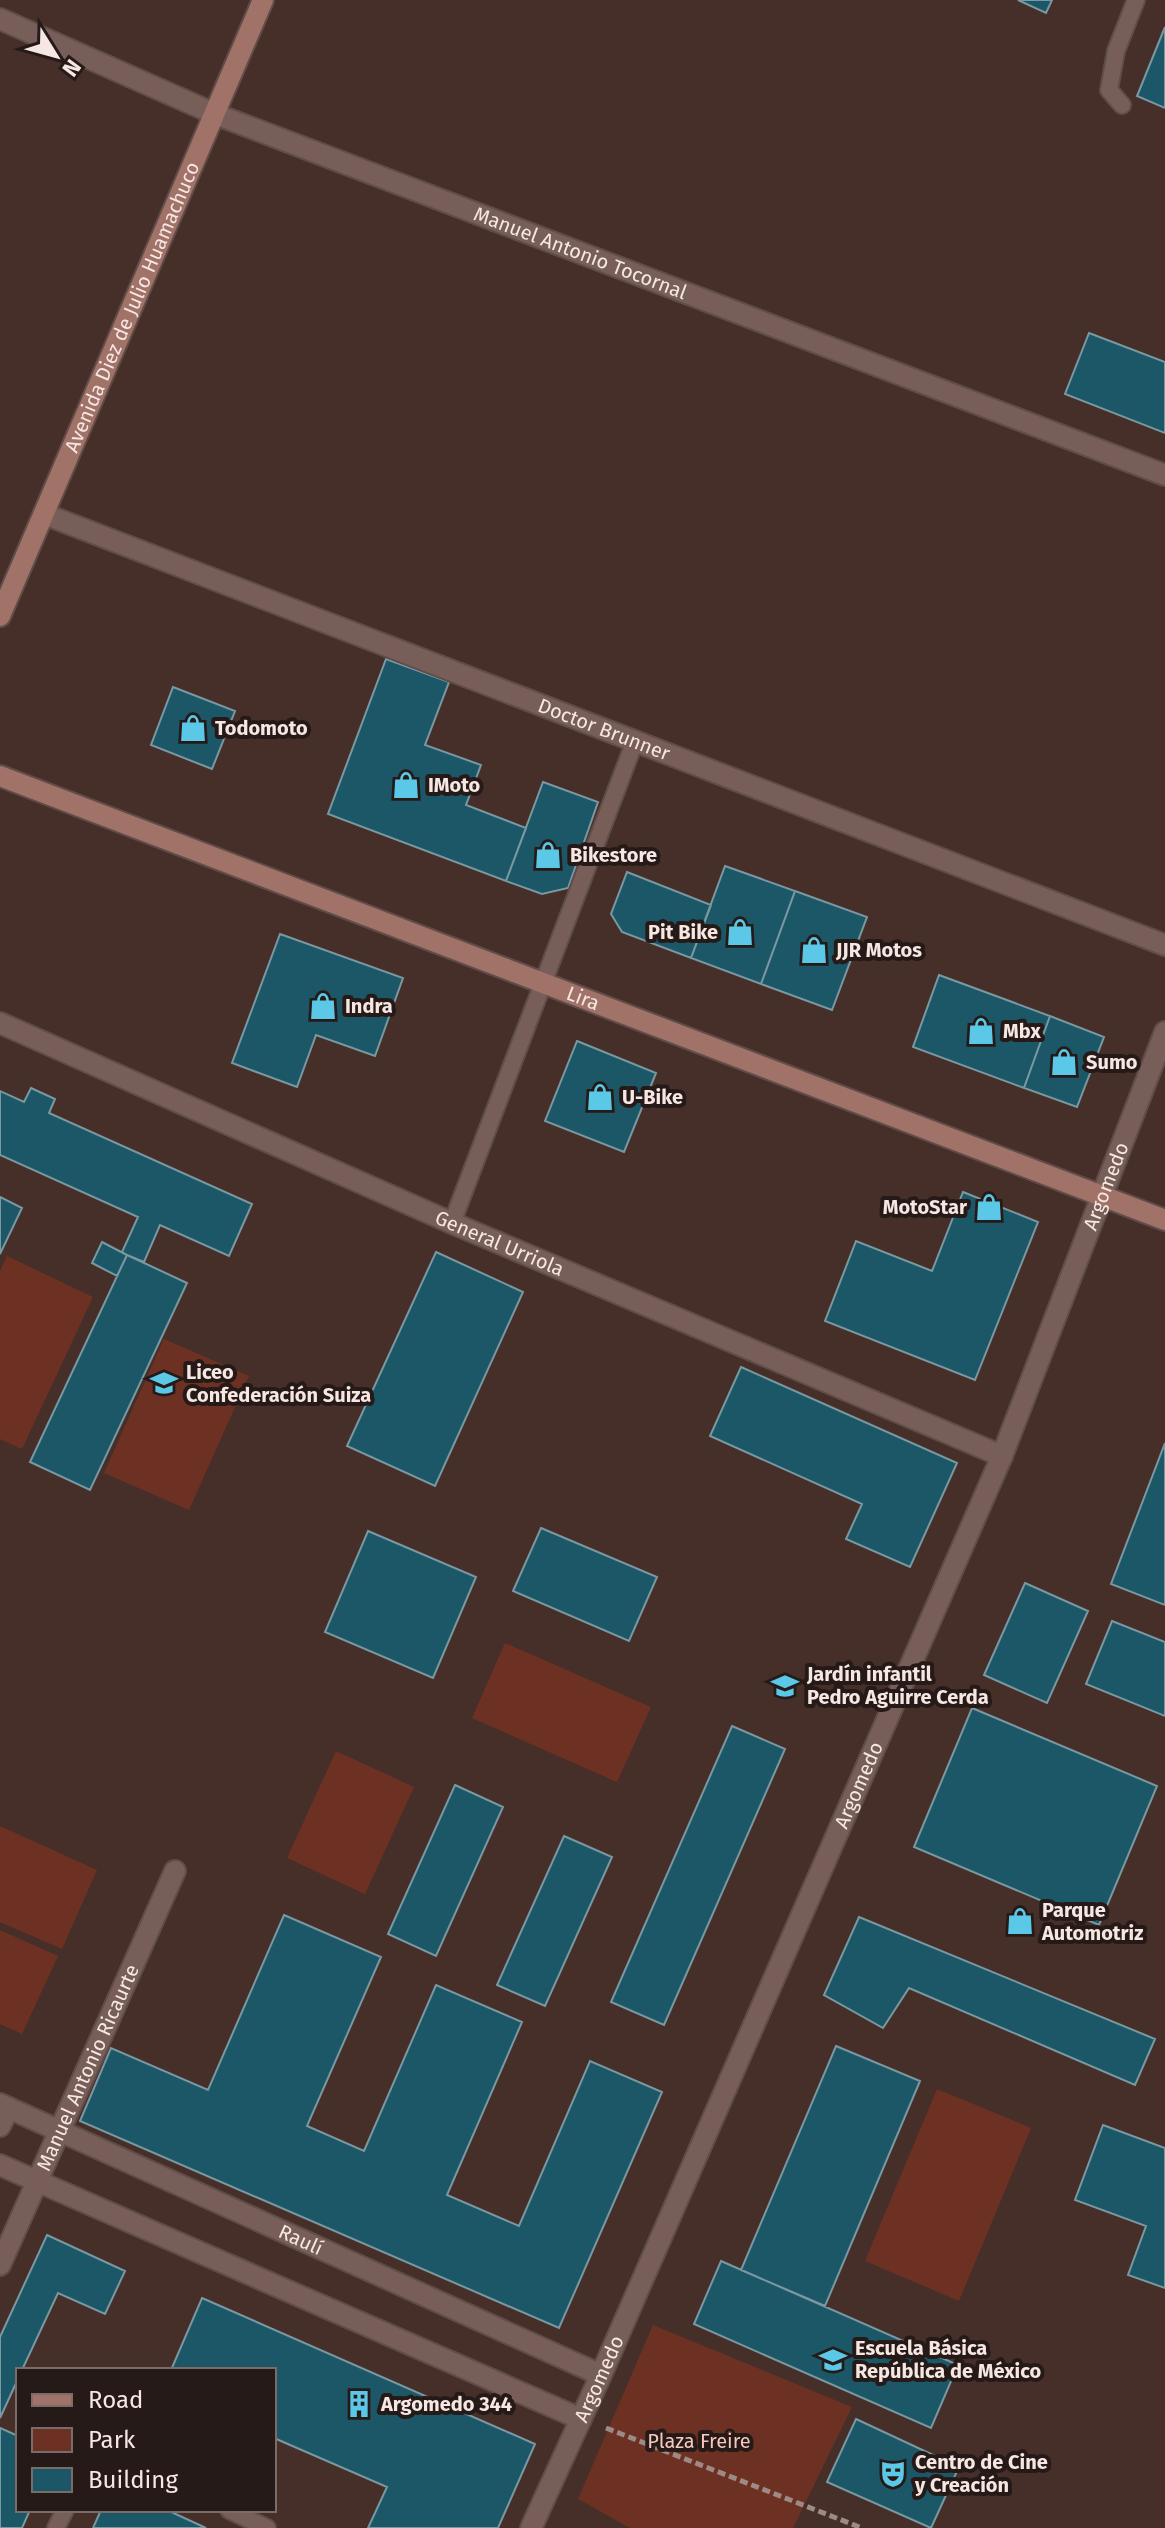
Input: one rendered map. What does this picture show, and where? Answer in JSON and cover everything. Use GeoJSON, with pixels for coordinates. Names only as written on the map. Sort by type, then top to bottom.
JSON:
{"type":"FeatureCollection","features":[{"type":"Feature","properties":{"kind":"main road","name":"Avenida Diez de Julio Huamachuco"},"geometry":{"type":"LineString","coordinates":[[0,616],[263,0]]}},
{"type":"Feature","properties":{"kind":"main road","name":"Lira"},"geometry":{"type":"LineString","coordinates":[[1,777],[1165,1220]]}},
{"type":"Feature","properties":{"kind":"street","name":"Manuel Antonio Tocornal"},"geometry":{"type":"LineString","coordinates":[[0,19],[215,114],[1165,475]]}},
{"type":"Feature","properties":{"kind":"street","name":"Doctor Brunner"},"geometry":{"type":"LineString","coordinates":[[44,514],[1165,945]]}},
{"type":"Feature","properties":{"kind":"street","name":"General Urriola"},"geometry":{"type":"LineString","coordinates":[[0,1023],[452,1223],[1002,1456]]}},
{"type":"Feature","properties":{"kind":"street","name":"Argomedo"},"geometry":{"type":"LineString","coordinates":[[531,2528],[601,2375],[1002,1456],[1165,1032]]}},
{"type":"Feature","properties":{"kind":"street","name":"Manuel Antonio Ricaurte"},"geometry":{"type":"LineString","coordinates":[[0,2265],[175,1871]]}},
{"type":"Feature","properties":{"kind":"street","name":"Raulí"},"geometry":{"type":"LineString","coordinates":[[3,2113],[61,2131],[601,2375]]}},
{"type":"Feature","properties":{"kind":"street"},"geometry":{"type":"LineString","coordinates":[[0,2165],[581,2419]]}},
{"type":"Feature","properties":{"kind":"lane"},"geometry":{"type":"LineString","coordinates":[[1122,105],[1109,90],[1116,51],[1136,0]]}},
{"type":"Feature","properties":{"kind":"lane"},"geometry":{"type":"LineString","coordinates":[[452,1223],[635,741]]}},
{"type":"Feature","properties":{"kind":"lane"},"geometry":{"type":"LineString","coordinates":[[233,2512],[267,2528]]}},
{"type":"Feature","properties":{"kind":"path"},"geometry":{"type":"LineString","coordinates":[[581,2419],[862,2528]]}},
{"type":"Feature","properties":{"kind":"green space"},"geometry":{"type":"Polygon","coordinates":[[[7,1256],[93,1297],[22,1449],[0,1439],[0,1271],[7,1256]]]}},
{"type":"Feature","properties":{"kind":"green space"},"geometry":{"type":"Polygon","coordinates":[[[164,1339],[249,1376],[189,1510],[104,1473],[164,1339]]]}},
{"type":"Feature","properties":{"kind":"green space"},"geometry":{"type":"Polygon","coordinates":[[[505,1643],[651,1707],[617,1782],[472,1718],[505,1643]]]}},
{"type":"Feature","properties":{"kind":"green space"},"geometry":{"type":"Polygon","coordinates":[[[336,1751],[414,1787],[365,1894],[287,1858],[336,1751]]]}},
{"type":"Feature","properties":{"kind":"green space"},"geometry":{"type":"Polygon","coordinates":[[[0,1826],[97,1870],[62,1949],[0,1922],[0,1826]]]}},
{"type":"Feature","properties":{"kind":"green space"},"geometry":{"type":"Polygon","coordinates":[[[0,1930],[58,1956],[22,2034],[0,2024],[0,1930]]]}},
{"type":"Feature","properties":{"kind":"green space"},"geometry":{"type":"Polygon","coordinates":[[[937,2089],[1031,2128],[959,2301],[865,2261],[937,2089]]]}},
{"type":"Feature","properties":{"kind":"green space","name":"Plaza Freire"},"geometry":{"type":"Polygon","coordinates":[[[653,2325],[852,2407],[793,2528],[630,2528],[578,2499],[653,2325]]]}},
{"type":"Feature","properties":{"kind":"building"},"geometry":{"type":"Polygon","coordinates":[[[1018,0],[1052,0],[1046,13],[1018,0]]]}},
{"type":"Feature","properties":{"kind":"building"},"geometry":{"type":"Polygon","coordinates":[[[1165,27],[1165,108],[1137,96],[1165,27]]]}},
{"type":"Feature","properties":{"kind":"building"},"geometry":{"type":"Polygon","coordinates":[[[1089,333],[1165,362],[1165,433],[1065,394],[1089,333]]]}},
{"type":"Feature","properties":{"kind":"building","name":"IMoto"},"geometry":{"type":"Polygon","coordinates":[[[386,659],[449,682],[425,745],[481,765],[466,805],[526,828],[506,881],[328,814],[386,659]]]}},
{"type":"Feature","properties":{"kind":"building","name":"Todomoto"},"geometry":{"type":"Polygon","coordinates":[[[173,687],[235,711],[212,769],[151,745],[173,687]]]}},
{"type":"Feature","properties":{"kind":"building","name":"Bikestore"},"geometry":{"type":"Polygon","coordinates":[[[543,782],[598,802],[568,888],[542,894],[506,881],[543,782]]]}},
{"type":"Feature","properties":{"kind":"building","name":"Pit Bike"},"geometry":{"type":"Polygon","coordinates":[[[725,866],[795,891],[761,984],[691,958],[725,866]]]}},
{"type":"Feature","properties":{"kind":"building"},"geometry":{"type":"Polygon","coordinates":[[[627,872],[711,905],[691,958],[622,932],[611,914],[627,872]]]}},
{"type":"Feature","properties":{"kind":"building","name":"JJR Motos"},"geometry":{"type":"Polygon","coordinates":[[[795,891],[867,917],[832,1010],[761,984],[795,891]]]}},
{"type":"Feature","properties":{"kind":"building","name":"Indra"},"geometry":{"type":"Polygon","coordinates":[[[280,934],[403,978],[375,1056],[316,1035],[297,1087],[232,1063],[280,934]]]}},
{"type":"Feature","properties":{"kind":"building","name":"Mbx"},"geometry":{"type":"Polygon","coordinates":[[[939,975],[1050,1016],[1024,1088],[913,1047],[939,975]]]}},
{"type":"Feature","properties":{"kind":"building","name":"Sumo"},"geometry":{"type":"Polygon","coordinates":[[[1050,1016],[1104,1037],[1077,1107],[1024,1088],[1050,1016]]]}},
{"type":"Feature","properties":{"kind":"building","name":"U-Bike"},"geometry":{"type":"Polygon","coordinates":[[[577,1041],[656,1073],[624,1152],[545,1121],[577,1041]]]}},
{"type":"Feature","properties":{"kind":"building"},"geometry":{"type":"Polygon","coordinates":[[[31,1088],[55,1099],[49,1113],[252,1204],[229,1256],[160,1225],[144,1262],[127,1255],[122,1252],[138,1217],[0,1155],[0,1091],[24,1102],[31,1088]]]}},
{"type":"Feature","properties":{"kind":"building"},"geometry":{"type":"Polygon","coordinates":[[[963,1192],[1038,1222],[975,1380],[825,1321],[856,1241],[932,1271],[963,1192]]]}},
{"type":"Feature","properties":{"kind":"building"},"geometry":{"type":"Polygon","coordinates":[[[0,1197],[22,1208],[0,1254],[0,1197]]]}},
{"type":"Feature","properties":{"kind":"building"},"geometry":{"type":"Polygon","coordinates":[[[102,1242],[127,1255],[117,1276],[92,1263],[102,1242]]]}},
{"type":"Feature","properties":{"kind":"building"},"geometry":{"type":"Polygon","coordinates":[[[436,1252],[523,1292],[435,1486],[347,1446],[436,1252]]]}},
{"type":"Feature","properties":{"kind":"building"},"geometry":{"type":"Polygon","coordinates":[[[127,1255],[187,1283],[90,1490],[30,1462],[127,1255]]]}},
{"type":"Feature","properties":{"kind":"building"},"geometry":{"type":"Polygon","coordinates":[[[741,1367],[957,1463],[910,1567],[846,1539],[862,1504],[710,1436],[741,1367]]]}},
{"type":"Feature","properties":{"kind":"building"},"geometry":{"type":"Polygon","coordinates":[[[1165,1443],[1165,1605],[1111,1584],[1165,1443]]]}},
{"type":"Feature","properties":{"kind":"building"},"geometry":{"type":"Polygon","coordinates":[[[541,1528],[657,1577],[629,1641],[513,1591],[541,1528]]]}},
{"type":"Feature","properties":{"kind":"building"},"geometry":{"type":"Polygon","coordinates":[[[368,1531],[476,1577],[433,1678],[325,1632],[368,1531]]]}},
{"type":"Feature","properties":{"kind":"building"},"geometry":{"type":"Polygon","coordinates":[[[1025,1583],[1088,1611],[1047,1703],[984,1675],[1025,1583]]]}},
{"type":"Feature","properties":{"kind":"building"},"geometry":{"type":"Polygon","coordinates":[[[1112,1621],[1165,1642],[1165,1716],[1086,1684],[1112,1621]]]}},
{"type":"Feature","properties":{"kind":"building"},"geometry":{"type":"Polygon","coordinates":[[[972,1708],[1157,1786],[1099,1925],[914,1847],[972,1708]]]}},
{"type":"Feature","properties":{"kind":"building"},"geometry":{"type":"Polygon","coordinates":[[[732,1726],[785,1749],[664,2025],[611,2002],[732,1726]]]}},
{"type":"Feature","properties":{"kind":"building"},"geometry":{"type":"Polygon","coordinates":[[[455,1785],[503,1807],[436,1956],[388,1934],[455,1785]]]}},
{"type":"Feature","properties":{"kind":"building"},"geometry":{"type":"Polygon","coordinates":[[[564,1836],[612,1857],[545,2006],[497,1985],[564,1836]]]}},
{"type":"Feature","properties":{"kind":"building"},"geometry":{"type":"Polygon","coordinates":[[[284,1915],[381,1957],[307,2126],[364,2151],[436,1985],[522,2022],[447,2195],[519,2226],[590,2061],[662,2092],[559,2328],[80,2121],[111,2048],[208,2090],[284,1915]]]}},
{"type":"Feature","properties":{"kind":"building"},"geometry":{"type":"Polygon","coordinates":[[[859,1917],[1155,2039],[1135,2085],[909,1988],[883,2028],[824,1995],[859,1917]]]}},
{"type":"Feature","properties":{"kind":"building"},"geometry":{"type":"Polygon","coordinates":[[[836,2046],[920,2081],[825,2306],[741,2270],[836,2046]]]}},
{"type":"Feature","properties":{"kind":"building"},"geometry":{"type":"Polygon","coordinates":[[[1103,2125],[1165,2148],[1165,2288],[1128,2275],[1146,2226],[1075,2200],[1103,2125]]]}},
{"type":"Feature","properties":{"kind":"building"},"geometry":{"type":"Polygon","coordinates":[[[47,2235],[125,2271],[105,2314],[58,2293],[23,2368],[16,2368],[16,2383],[0,2418],[0,2337],[47,2235]]]}},
{"type":"Feature","properties":{"kind":"building"},"geometry":{"type":"Polygon","coordinates":[[[721,2261],[958,2365],[931,2428],[694,2324],[721,2261]]]}},
{"type":"Feature","properties":{"kind":"building","name":"Argomedo 344"},"geometry":{"type":"Polygon","coordinates":[[[202,2298],[535,2444],[498,2528],[368,2528],[387,2487],[276,2439],[276,2368],[172,2368],[202,2298]]]}},
{"type":"Feature","properties":{"kind":"building","name":"Centro de Cine y Creación"},"geometry":{"type":"Polygon","coordinates":[[[856,2419],[959,2467],[931,2528],[827,2482],[856,2419]]]}},
{"type":"Feature","properties":{"kind":"building"},"geometry":{"type":"Polygon","coordinates":[[[0,2428],[16,2435],[16,2512],[29,2512],[22,2528],[0,2528],[0,2428]]]}},
{"type":"Feature","properties":{"kind":"building"},"geometry":{"type":"Polygon","coordinates":[[[100,2512],[171,2512],[206,2528],[93,2528],[100,2512]]]}},
{"type":"Feature","properties":{"kind":"place","name":"Todomoto"},"geometry":{"type":"Point","coordinates":[193,728]}},
{"type":"Feature","properties":{"kind":"place","name":"IMoto"},"geometry":{"type":"Point","coordinates":[406,785]}},
{"type":"Feature","properties":{"kind":"place","name":"Bikestore"},"geometry":{"type":"Point","coordinates":[548,855]}},
{"type":"Feature","properties":{"kind":"place","name":"Pit Bike"},"geometry":{"type":"Point","coordinates":[740,932]}},
{"type":"Feature","properties":{"kind":"place","name":"JJR Motos"},"geometry":{"type":"Point","coordinates":[814,950]}},
{"type":"Feature","properties":{"kind":"place","name":"Indra"},"geometry":{"type":"Point","coordinates":[323,1006]}},
{"type":"Feature","properties":{"kind":"place","name":"Mbx"},"geometry":{"type":"Point","coordinates":[981,1031]}},
{"type":"Feature","properties":{"kind":"place","name":"Sumo"},"geometry":{"type":"Point","coordinates":[1064,1062]}},
{"type":"Feature","properties":{"kind":"place","name":"U-Bike"},"geometry":{"type":"Point","coordinates":[600,1097]}},
{"type":"Feature","properties":{"kind":"place","name":"MotoStar"},"geometry":{"type":"Point","coordinates":[989,1207]}},
{"type":"Feature","properties":{"kind":"place","name":"Liceo Confederación Suiza"},"geometry":{"type":"Point","coordinates":[164,1383]}},
{"type":"Feature","properties":{"kind":"place","name":"Jardín infantil Pedro Aguirre Cerda"},"geometry":{"type":"Point","coordinates":[785,1686]}},
{"type":"Feature","properties":{"kind":"place","name":"Parque Automotriz"},"geometry":{"type":"Point","coordinates":[1020,1921]}},
{"type":"Feature","properties":{"kind":"place","name":"Escuela Básica República de México"},"geometry":{"type":"Point","coordinates":[833,2360]}},
{"type":"Feature","properties":{"kind":"place","name":"Argomedo 344"},"geometry":{"type":"Point","coordinates":[359,2404]}},
{"type":"Feature","properties":{"kind":"place","name":"Centro de Cine y Creación"},"geometry":{"type":"Point","coordinates":[893,2474]}}]}
